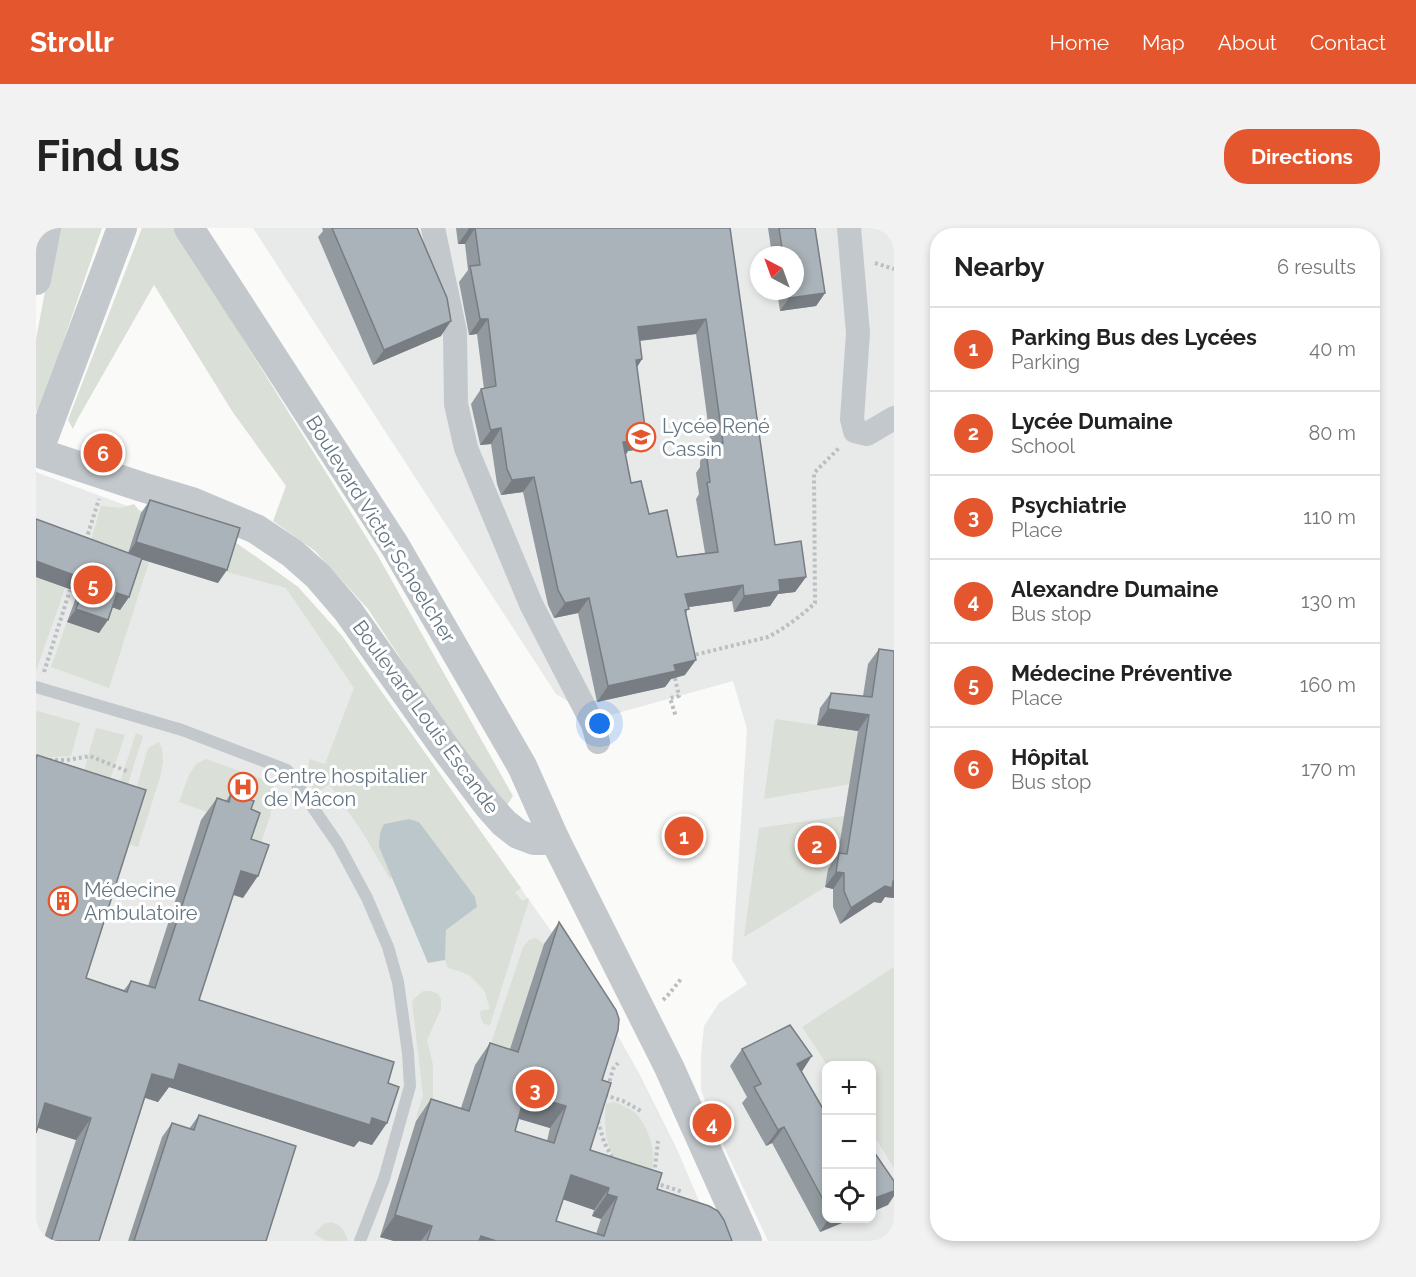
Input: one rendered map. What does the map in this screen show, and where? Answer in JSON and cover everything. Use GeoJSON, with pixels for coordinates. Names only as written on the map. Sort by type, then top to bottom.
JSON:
{"type":"FeatureCollection","features":[{"type":"Feature","properties":{"kind":"street"},"geometry":{"type":"LineString","coordinates":[[36,280],[46,228]]}},
{"type":"Feature","properties":{"kind":"street"},"geometry":{"type":"LineString","coordinates":[[36,454],[122,228]]}},
{"type":"Feature","properties":{"kind":"street","name":"Boulevard Victor Schoelcher"},"geometry":{"type":"LineString","coordinates":[[189,228],[395,546],[522,766],[555,840]]}},
{"type":"Feature","properties":{"kind":"street"},"geometry":{"type":"LineString","coordinates":[[433,228],[455,332],[456,404],[466,448],[531,604],[593,724],[598,742]]}},
{"type":"Feature","properties":{"kind":"street"},"geometry":{"type":"LineString","coordinates":[[849,228],[858,333],[852,419],[855,431],[867,434],[894,418]]}},
{"type":"Feature","properties":{"kind":"street","name":"Boulevard Louis Escande"},"geometry":{"type":"LineString","coordinates":[[36,454],[192,502],[256,529],[292,552],[318,576],[348,611],[445,748],[504,823],[518,834],[534,840],[555,840]]}},
{"type":"Feature","properties":{"kind":"street"},"geometry":{"type":"LineString","coordinates":[[555,840],[669,1067],[747,1241]]}},
{"type":"Feature","properties":{"kind":"lane"},"geometry":{"type":"LineString","coordinates":[[37,687],[182,730],[286,771],[338,844],[367,898],[388,947],[398,982],[410,1086],[384,1179],[360,1241]]}},
{"type":"Feature","properties":{"kind":"path"},"geometry":{"type":"LineString","coordinates":[[681,658],[768,637],[805,613],[815,603],[814,473],[855,431]]}},
{"type":"Feature","properties":{"kind":"path"},"geometry":{"type":"LineString","coordinates":[[86,542],[107,476]]}},
{"type":"Feature","properties":{"kind":"path"},"geometry":{"type":"LineString","coordinates":[[37,687],[70,590]]}},
{"type":"Feature","properties":{"kind":"path"},"geometry":{"type":"LineString","coordinates":[[675,678],[679,696],[670,698],[676,717]]}},
{"type":"Feature","properties":{"kind":"path"},"geometry":{"type":"LineString","coordinates":[[44,761],[90,756],[129,772]]}},
{"type":"Feature","properties":{"kind":"path"},"geometry":{"type":"LineString","coordinates":[[660,1003],[681,979]]}},
{"type":"Feature","properties":{"kind":"path"},"geometry":{"type":"LineString","coordinates":[[603,1103],[613,1069],[618,1063]]}},
{"type":"Feature","properties":{"kind":"path"},"geometry":{"type":"LineString","coordinates":[[605,1095],[623,1101],[643,1112]]}},
{"type":"Feature","properties":{"kind":"path"},"geometry":{"type":"LineString","coordinates":[[594,1130],[597,1120],[608,1151],[619,1167]]}},
{"type":"Feature","properties":{"kind":"path"},"geometry":{"type":"LineString","coordinates":[[651,1175],[655,1168],[658,1142]]}},
{"type":"Feature","properties":{"kind":"path"},"geometry":{"type":"LineString","coordinates":[[648,1181],[683,1192]]}},
{"type":"Feature","properties":{"kind":"shaded area"},"geometry":{"type":"Polygon","coordinates":[[[57,228],[102,228],[40,410],[36,412],[36,339],[57,228]]]}},
{"type":"Feature","properties":{"kind":"shaded area"},"geometry":{"type":"Polygon","coordinates":[[[142,228],[174,228],[378,556],[513,796],[507,805],[455,741],[368,609],[315,551],[273,521],[286,486],[232,411],[154,285],[73,429],[68,420],[142,228]]]}},
{"type":"Feature","properties":{"kind":"shaded area","name":"Lycée René Cassin"},"geometry":{"type":"Polygon","coordinates":[[[253,228],[894,228],[894,1241],[768,1241],[713,1123],[701,1090],[704,1026],[719,1003],[747,984],[732,960],[747,729],[733,681],[596,719],[556,694],[253,228]]]}},
{"type":"Feature","properties":{"kind":"shaded area","name":"Centre hospitalier de Mâcon"},"geometry":{"type":"Polygon","coordinates":[[[36,472],[133,508],[222,537],[257,557],[298,587],[342,636],[588,983],[639,1073],[677,1149],[716,1241],[36,1241],[36,472]]]}},
{"type":"Feature","properties":{"kind":"shaded area"},"geometry":{"type":"Polygon","coordinates":[[[134,504],[141,513],[127,554],[149,562],[109,688],[51,667],[67,622],[98,633],[108,606],[120,610],[87,554],[101,506],[121,508],[134,504]]]}},
{"type":"Feature","properties":{"kind":"shaded area"},"geometry":{"type":"Polygon","coordinates":[[[235,542],[298,587],[342,636],[521,888],[515,892],[522,901],[528,898],[490,1025],[484,1024],[481,1019],[480,1011],[490,1009],[484,990],[470,976],[448,968],[445,960],[446,930],[477,907],[419,822],[409,819],[384,824],[379,847],[392,876],[390,879],[361,830],[329,784],[316,794],[309,782],[309,759],[325,764],[354,688],[286,588],[227,572],[235,542]]]}},
{"type":"Feature","properties":{"kind":"shaded area"},"geometry":{"type":"Polygon","coordinates":[[[36,577],[65,588],[36,671],[36,577]]]}},
{"type":"Feature","properties":{"kind":"shaded area"},"geometry":{"type":"Polygon","coordinates":[[[37,711],[80,723],[71,756],[36,758],[37,711]]]}},
{"type":"Feature","properties":{"kind":"shaded area"},"geometry":{"type":"Polygon","coordinates":[[[775,719],[858,731],[850,784],[764,799],[775,719]]]}},
{"type":"Feature","properties":{"kind":"shaded area"},"geometry":{"type":"Polygon","coordinates":[[[96,728],[125,735],[102,803],[83,774],[96,728]]]}},
{"type":"Feature","properties":{"kind":"shaded area"},"geometry":{"type":"Polygon","coordinates":[[[136,733],[143,736],[120,809],[112,806],[136,733]]]}},
{"type":"Feature","properties":{"kind":"shaded area"},"geometry":{"type":"Polygon","coordinates":[[[159,742],[163,761],[161,774],[138,847],[121,841],[148,748],[159,742]]]}},
{"type":"Feature","properties":{"kind":"shaded area"},"geometry":{"type":"Polygon","coordinates":[[[206,759],[271,782],[275,792],[270,816],[256,857],[238,823],[179,802],[189,775],[196,764],[206,759]]]}},
{"type":"Feature","properties":{"kind":"shaded area"},"geometry":{"type":"Polygon","coordinates":[[[844,816],[836,870],[828,869],[825,887],[744,937],[759,828],[844,816]]]}},
{"type":"Feature","properties":{"kind":"shaded area"},"geometry":{"type":"Polygon","coordinates":[[[409,819],[419,822],[475,897],[477,907],[446,930],[445,960],[428,963],[379,847],[380,833],[384,824],[409,819]]]}},
{"type":"Feature","properties":{"kind":"shaded area"},"geometry":{"type":"Polygon","coordinates":[[[536,938],[544,944],[506,1063],[487,1055],[523,947],[529,940],[536,938]]]}},
{"type":"Feature","properties":{"kind":"shaded area"},"geometry":{"type":"Polygon","coordinates":[[[894,967],[894,1168],[876,1139],[876,1061],[824,1061],[802,1027],[894,967]]]}},
{"type":"Feature","properties":{"kind":"shaded area"},"geometry":{"type":"Polygon","coordinates":[[[423,991],[438,994],[441,999],[441,1009],[427,1040],[433,1065],[433,1099],[424,1119],[416,1117],[423,1096],[412,1001],[423,991]]]}},
{"type":"Feature","properties":{"kind":"shaded area"},"geometry":{"type":"Polygon","coordinates":[[[615,1102],[637,1115],[648,1134],[653,1162],[652,1169],[646,1176],[620,1163],[611,1151],[606,1135],[605,1111],[606,1104],[615,1102]]]}},
{"type":"Feature","properties":{"kind":"shaded area"},"geometry":{"type":"Polygon","coordinates":[[[330,1222],[342,1228],[348,1241],[327,1241],[314,1234],[323,1224],[330,1222]]]}},
{"type":"Feature","properties":{"kind":"building"},"geometry":{"type":"Polygon","coordinates":[[[332,228],[417,228],[447,298],[451,321],[384,350],[332,228]]]}},
{"type":"Feature","properties":{"kind":"building"},"geometry":{"type":"Polygon","coordinates":[[[475,228],[730,228],[775,545],[801,541],[806,577],[779,580],[780,591],[744,596],[743,585],[685,594],[689,609],[685,610],[696,660],[674,665],[676,671],[608,686],[589,598],[565,603],[558,590],[534,477],[512,480],[507,469],[501,428],[491,430],[490,428],[481,389],[496,386],[488,319],[480,319],[470,266],[480,265],[475,228]],[[706,319],[638,327],[642,359],[636,360],[646,435],[635,436],[635,440],[623,442],[631,483],[641,481],[649,514],[667,510],[677,557],[718,552],[707,483],[710,482],[707,458],[712,457],[711,446],[723,443],[706,319]]]}},
{"type":"Feature","properties":{"kind":"building"},"geometry":{"type":"Polygon","coordinates":[[[779,228],[815,228],[825,293],[804,296],[804,246],[782,246],[779,228]]]}},
{"type":"Feature","properties":{"kind":"building"},"geometry":{"type":"Polygon","coordinates":[[[150,500],[240,528],[227,570],[136,542],[150,500]]]}},
{"type":"Feature","properties":{"kind":"building"},"geometry":{"type":"Polygon","coordinates":[[[36,519],[142,558],[129,597],[117,593],[108,620],[76,609],[87,580],[36,561],[36,519]]]}},
{"type":"Feature","properties":{"kind":"building"},"geometry":{"type":"Polygon","coordinates":[[[879,649],[894,651],[894,881],[892,888],[885,886],[851,908],[844,891],[844,873],[836,872],[839,853],[847,854],[869,715],[828,709],[831,693],[872,697],[879,649]]]}},
{"type":"Feature","properties":{"kind":"building"},"geometry":{"type":"Polygon","coordinates":[[[37,755],[146,790],[86,978],[127,992],[131,981],[155,988],[217,798],[229,802],[231,793],[254,801],[251,809],[260,813],[251,839],[269,845],[258,876],[241,871],[199,1000],[394,1062],[388,1083],[399,1087],[387,1123],[372,1118],[370,1125],[179,1064],[174,1080],[152,1074],[99,1241],[51,1241],[91,1118],[45,1103],[36,1133],[37,755]]]}},
{"type":"Feature","properties":{"kind":"building"},"geometry":{"type":"Polygon","coordinates":[[[559,922],[616,1010],[619,1019],[618,1030],[602,1080],[611,1083],[590,1150],[662,1173],[657,1189],[718,1211],[732,1241],[496,1241],[481,1236],[479,1241],[427,1241],[432,1226],[395,1215],[431,1099],[469,1111],[490,1043],[518,1052],[559,922]],[[525,1094],[515,1131],[554,1143],[566,1106],[525,1094]],[[571,1175],[556,1221],[604,1236],[617,1197],[607,1194],[609,1188],[571,1175]]]}},
{"type":"Feature","properties":{"kind":"building"},"geometry":{"type":"Polygon","coordinates":[[[790,1025],[812,1056],[797,1064],[822,1107],[822,1198],[784,1127],[778,1130],[754,1087],[761,1084],[742,1049],[790,1025]]]}},
{"type":"Feature","properties":{"kind":"building"},"geometry":{"type":"Polygon","coordinates":[[[199,1115],[296,1146],[266,1241],[134,1241],[172,1123],[194,1130],[199,1115]]]}},
{"type":"Feature","properties":{"kind":"building"},"geometry":{"type":"Polygon","coordinates":[[[876,1155],[894,1181],[894,1191],[876,1198],[876,1155]]]}},
{"type":"Feature","properties":{"kind":"place","name":"Lycée René Cassin"},"geometry":{"type":"Point","coordinates":[641,437]}},
{"type":"Feature","properties":{"kind":"place","name":"Hôpital"},"geometry":{"type":"Point","coordinates":[103,453]}},
{"type":"Feature","properties":{"kind":"place","name":"Médecine Préventive"},"geometry":{"type":"Point","coordinates":[93,585]}},
{"type":"Feature","properties":{"kind":"place","name":"Centre hospitalier de Mâcon"},"geometry":{"type":"Point","coordinates":[243,787]}},
{"type":"Feature","properties":{"kind":"place","name":"Parking Bus des Lycées"},"geometry":{"type":"Point","coordinates":[684,836]}},
{"type":"Feature","properties":{"kind":"place","name":"Lycée Dumaine"},"geometry":{"type":"Point","coordinates":[817,845]}},
{"type":"Feature","properties":{"kind":"place","name":"Médecine Ambulatoire"},"geometry":{"type":"Point","coordinates":[63,901]}},
{"type":"Feature","properties":{"kind":"place","name":"Psychiatrie"},"geometry":{"type":"Point","coordinates":[535,1089]}},
{"type":"Feature","properties":{"kind":"place","name":"Alexandre Dumaine"},"geometry":{"type":"Point","coordinates":[712,1123]}}]}
